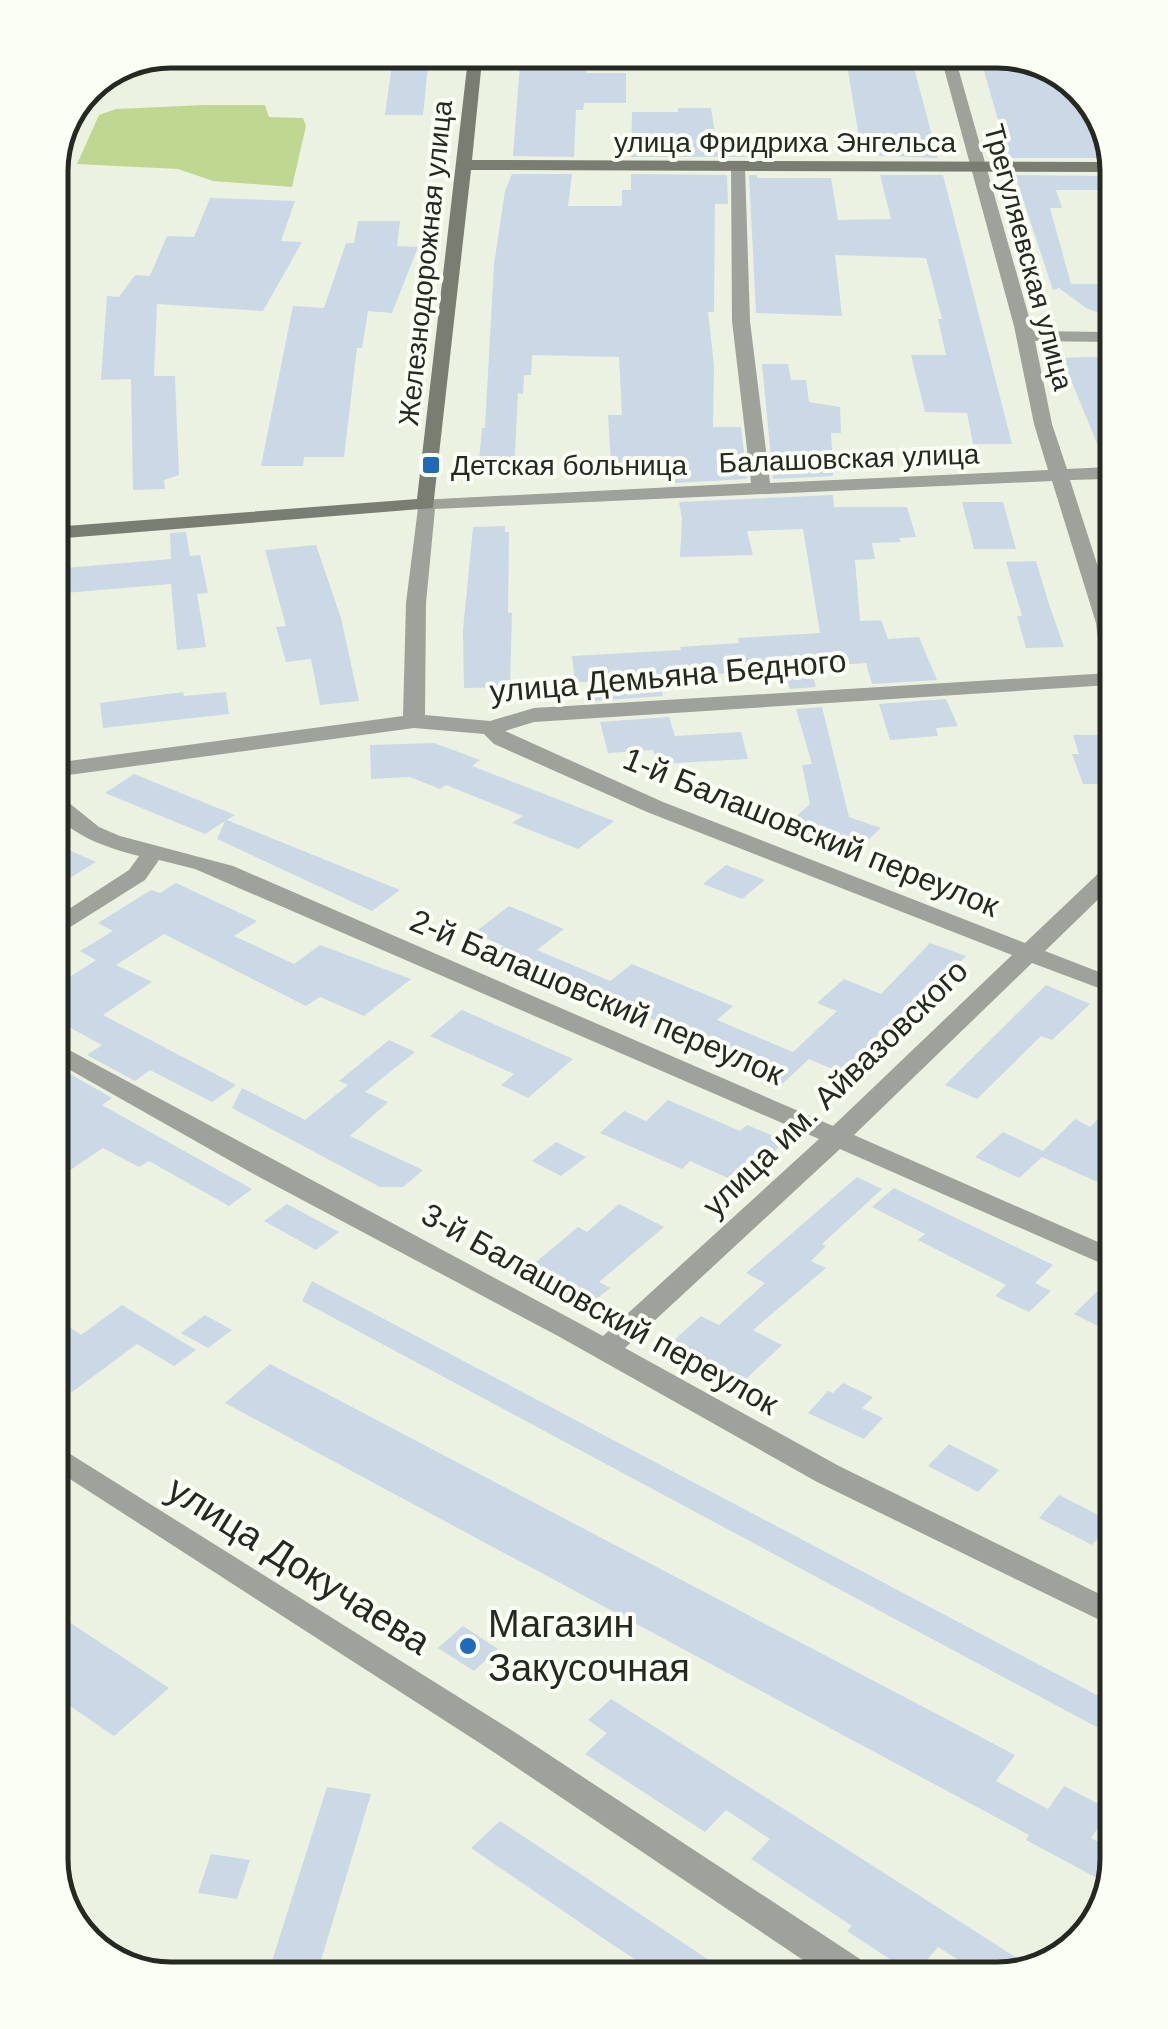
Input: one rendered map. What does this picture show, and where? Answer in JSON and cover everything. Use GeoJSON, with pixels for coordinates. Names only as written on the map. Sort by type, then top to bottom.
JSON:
{"type":"FeatureCollection","features":[{"type":"Feature","properties":{"kind":"street","name":"Железнодорожная улица"},"geometry":{"type":"LineString","coordinates":[[414,721],[416,603],[474,67]]}},
{"type":"Feature","properties":{"kind":"street","name":"Трегуляевская улица"},"geometry":{"type":"LineString","coordinates":[[951,68],[1059,476],[1100,604]]}},
{"type":"Feature","properties":{"kind":"street","name":"улица Фридриха Энгельса"},"geometry":{"type":"LineString","coordinates":[[464,165],[1100,167]]}},
{"type":"Feature","properties":{"kind":"street"},"geometry":{"type":"LineString","coordinates":[[737,167],[741,321],[762,490]]}},
{"type":"Feature","properties":{"kind":"street"},"geometry":{"type":"LineString","coordinates":[[1024,336],[1100,337]]}},
{"type":"Feature","properties":{"kind":"street","name":"Балашовская улица"},"geometry":{"type":"LineString","coordinates":[[68,532],[426,504],[1100,473]]}},
{"type":"Feature","properties":{"kind":"street","name":"улица Демьяна Бедного"},"geometry":{"type":"LineString","coordinates":[[68,768],[414,721],[494,728],[508,720],[534,715],[1100,680]]}},
{"type":"Feature","properties":{"kind":"street","name":"1-й Балашовский переулок"},"geometry":{"type":"LineString","coordinates":[[494,728],[494,734],[502,739],[655,807],[1100,981]]}},
{"type":"Feature","properties":{"kind":"street","name":"2-й Балашовский переулок"},"geometry":{"type":"LineString","coordinates":[[68,819],[90,834],[190,858],[225,871],[1100,1254]]}},
{"type":"Feature","properties":{"kind":"street"},"geometry":{"type":"LineString","coordinates":[[68,921],[137,875],[154,851]]}},
{"type":"Feature","properties":{"kind":"street","name":"улица им. Айвазовского"},"geometry":{"type":"LineString","coordinates":[[605,1350],[838,1136],[1100,884]]}},
{"type":"Feature","properties":{"kind":"street","name":"3-й Балашовский переулок"},"geometry":{"type":"LineString","coordinates":[[67,1057],[259,1166],[828,1474],[1100,1608]]}},
{"type":"Feature","properties":{"kind":"street","name":"улица Докучаева"},"geometry":{"type":"LineString","coordinates":[[67,1463],[504,1742],[835,1962]]}},
{"type":"Feature","properties":{"kind":"green space"},"geometry":{"type":"Polygon","coordinates":[[[265,105],[269,117],[303,118],[306,126],[292,187],[213,181],[178,169],[77,164],[99,115],[116,109],[265,105]]]}},
{"type":"Feature","properties":{"kind":"building"},"geometry":{"type":"Polygon","coordinates":[[[392,67],[428,67],[423,115],[385,115],[392,67]]]}},
{"type":"Feature","properties":{"kind":"building"},"geometry":{"type":"Polygon","coordinates":[[[520,67],[586,67],[586,73],[626,73],[626,103],[584,103],[583,110],[576,110],[574,157],[513,156],[520,67]]]}},
{"type":"Feature","properties":{"kind":"building"},"geometry":{"type":"Polygon","coordinates":[[[847,68],[914,68],[938,158],[862,155],[847,68]]]}},
{"type":"Feature","properties":{"kind":"building"},"geometry":{"type":"Polygon","coordinates":[[[983,68],[1017,69],[1055,85],[1083,113],[1100,157],[1009,158],[983,68]]]}},
{"type":"Feature","properties":{"kind":"building"},"geometry":{"type":"Polygon","coordinates":[[[678,108],[711,108],[716,140],[728,140],[728,146],[754,146],[755,157],[631,157],[632,112],[678,112],[678,108]]]}},
{"type":"Feature","properties":{"kind":"building"},"geometry":{"type":"Polygon","coordinates":[[[512,174],[572,174],[568,206],[622,206],[622,190],[631,190],[631,174],[727,175],[728,204],[715,204],[714,312],[708,312],[714,365],[713,427],[741,427],[747,479],[675,483],[671,468],[662,468],[661,464],[611,464],[608,415],[622,415],[619,357],[532,355],[531,375],[524,375],[523,394],[518,393],[514,471],[478,472],[485,428],[494,264],[505,191],[512,174]]]}},
{"type":"Feature","properties":{"kind":"building"},"geometry":{"type":"Polygon","coordinates":[[[749,175],[831,178],[838,220],[891,219],[880,175],[943,175],[1012,444],[973,444],[967,413],[925,412],[911,355],[946,355],[938,319],[942,319],[926,258],[835,255],[842,316],[756,313],[749,175]]]}},
{"type":"Feature","properties":{"kind":"building"},"geometry":{"type":"Polygon","coordinates":[[[1015,175],[1100,176],[1100,190],[1056,190],[1062,208],[1050,208],[1071,284],[1100,284],[1100,313],[1059,288],[1053,290],[1015,175]]]}},
{"type":"Feature","properties":{"kind":"building"},"geometry":{"type":"Polygon","coordinates":[[[210,198],[295,201],[281,241],[302,242],[263,311],[157,304],[154,376],[175,376],[179,475],[164,480],[165,489],[133,490],[131,379],[101,380],[107,296],[119,297],[135,275],[150,276],[167,236],[194,237],[210,198]]]}},
{"type":"Feature","properties":{"kind":"building"},"geometry":{"type":"Polygon","coordinates":[[[358,221],[400,221],[397,246],[418,247],[392,313],[368,311],[362,348],[357,348],[344,457],[304,457],[303,466],[261,466],[293,306],[324,308],[346,243],[354,243],[358,221]]]}},
{"type":"Feature","properties":{"kind":"building"},"geometry":{"type":"Polygon","coordinates":[[[1100,357],[1100,451],[1062,358],[1100,357]]]}},
{"type":"Feature","properties":{"kind":"building"},"geometry":{"type":"Polygon","coordinates":[[[762,364],[788,364],[791,380],[806,380],[809,402],[840,407],[841,433],[831,433],[833,476],[773,479],[762,364]]]}},
{"type":"Feature","properties":{"kind":"building"},"geometry":{"type":"Polygon","coordinates":[[[833,495],[834,507],[907,507],[916,537],[872,543],[875,559],[855,560],[860,621],[881,620],[888,639],[919,637],[937,680],[872,684],[866,663],[809,667],[816,687],[790,689],[784,669],[657,678],[663,696],[594,701],[589,682],[575,682],[572,656],[681,650],[680,647],[739,643],[738,638],[820,633],[803,529],[747,531],[753,555],[680,557],[679,502],[833,495]]]}},
{"type":"Feature","properties":{"kind":"building"},"geometry":{"type":"Polygon","coordinates":[[[962,502],[1003,502],[1016,549],[974,549],[962,502]]]}},
{"type":"Feature","properties":{"kind":"building"},"geometry":{"type":"Polygon","coordinates":[[[505,526],[505,532],[509,532],[508,613],[512,613],[510,687],[464,688],[463,630],[473,527],[505,526]]]}},
{"type":"Feature","properties":{"kind":"building"},"geometry":{"type":"Polygon","coordinates":[[[186,532],[190,556],[200,555],[208,593],[197,594],[206,647],[177,650],[171,584],[68,593],[68,568],[171,559],[170,533],[186,532]]]}},
{"type":"Feature","properties":{"kind":"building"},"geometry":{"type":"Polygon","coordinates":[[[316,545],[341,618],[359,701],[320,705],[311,659],[286,662],[276,627],[286,626],[265,550],[316,545]]]}},
{"type":"Feature","properties":{"kind":"building"},"geometry":{"type":"Polygon","coordinates":[[[1036,561],[1064,647],[1026,648],[1017,616],[1022,616],[1006,562],[1036,561]]]}},
{"type":"Feature","properties":{"kind":"building"},"geometry":{"type":"Polygon","coordinates":[[[183,692],[184,696],[226,692],[229,714],[103,728],[100,703],[183,692]]]}},
{"type":"Feature","properties":{"kind":"building"},"geometry":{"type":"Polygon","coordinates":[[[946,699],[958,726],[936,728],[938,736],[890,740],[879,704],[946,699]]]}},
{"type":"Feature","properties":{"kind":"building"},"geometry":{"type":"Polygon","coordinates":[[[822,707],[849,817],[881,828],[853,854],[783,828],[810,804],[802,765],[812,764],[796,709],[822,707]]]}},
{"type":"Feature","properties":{"kind":"building"},"geometry":{"type":"Polygon","coordinates":[[[669,717],[675,736],[741,732],[748,759],[658,764],[653,750],[608,753],[600,722],[669,717]]]}},
{"type":"Feature","properties":{"kind":"building"},"geometry":{"type":"Polygon","coordinates":[[[1073,735],[1099,735],[1100,784],[1083,784],[1072,754],[1079,754],[1073,735]]]}},
{"type":"Feature","properties":{"kind":"building"},"geometry":{"type":"Polygon","coordinates":[[[434,743],[480,760],[472,766],[614,821],[578,849],[512,823],[523,816],[446,785],[440,789],[410,777],[371,779],[370,745],[434,743]]]}},
{"type":"Feature","properties":{"kind":"building"},"geometry":{"type":"Polygon","coordinates":[[[134,774],[235,815],[227,820],[400,890],[372,911],[217,839],[225,821],[205,834],[105,793],[134,774]]]}},
{"type":"Feature","properties":{"kind":"building"},"geometry":{"type":"Polygon","coordinates":[[[68,850],[96,862],[68,879],[68,850]]]}},
{"type":"Feature","properties":{"kind":"building"},"geometry":{"type":"Polygon","coordinates":[[[726,865],[765,880],[742,899],[703,884],[726,865]]]}},
{"type":"Feature","properties":{"kind":"building"},"geometry":{"type":"Polygon","coordinates":[[[176,883],[257,921],[234,936],[294,964],[320,945],[411,979],[364,1016],[320,997],[306,1006],[164,934],[116,965],[152,982],[103,1015],[236,1085],[212,1102],[150,1070],[135,1081],[87,1055],[102,1045],[67,1026],[68,979],[96,960],[80,951],[113,931],[98,923],[151,890],[160,893],[176,883]]]}},
{"type":"Feature","properties":{"kind":"building"},"geometry":{"type":"Polygon","coordinates":[[[509,906],[564,929],[537,950],[610,981],[632,964],[733,1006],[717,1020],[793,1052],[837,1011],[817,1003],[844,979],[881,994],[930,943],[966,956],[847,1075],[809,1059],[782,1084],[723,1059],[730,1053],[610,1001],[598,1011],[489,958],[504,946],[474,933],[509,906]]]}},
{"type":"Feature","properties":{"kind":"building"},"geometry":{"type":"Polygon","coordinates":[[[1046,985],[1090,1004],[1052,1040],[1041,1036],[977,1099],[945,1085],[1046,985]]]}},
{"type":"Feature","properties":{"kind":"building"},"geometry":{"type":"Polygon","coordinates":[[[462,1010],[573,1059],[528,1098],[501,1085],[514,1074],[430,1036],[462,1010]]]}},
{"type":"Feature","properties":{"kind":"building"},"geometry":{"type":"Polygon","coordinates":[[[389,1040],[415,1052],[365,1092],[388,1102],[350,1136],[423,1170],[403,1187],[380,1187],[232,1108],[242,1088],[305,1120],[348,1085],[339,1081],[389,1040]]]}},
{"type":"Feature","properties":{"kind":"building"},"geometry":{"type":"Polygon","coordinates":[[[67,1072],[112,1098],[102,1105],[252,1189],[229,1206],[149,1161],[139,1167],[103,1148],[67,1172],[67,1072]]]}},
{"type":"Feature","properties":{"kind":"building"},"geometry":{"type":"Polygon","coordinates":[[[668,1100],[740,1131],[747,1125],[785,1141],[750,1176],[736,1170],[728,1178],[690,1161],[682,1169],[600,1133],[624,1111],[646,1121],[668,1100]]]}},
{"type":"Feature","properties":{"kind":"building"},"geometry":{"type":"Polygon","coordinates":[[[1100,1117],[1100,1183],[1042,1157],[1019,1178],[975,1157],[1003,1132],[1043,1151],[1075,1119],[1090,1127],[1100,1117]]]}},
{"type":"Feature","properties":{"kind":"building"},"geometry":{"type":"Polygon","coordinates":[[[556,1142],[586,1157],[561,1176],[532,1161],[556,1142]]]}},
{"type":"Feature","properties":{"kind":"building"},"geometry":{"type":"Polygon","coordinates":[[[857,1177],[882,1189],[822,1244],[826,1246],[811,1261],[826,1268],[753,1330],[782,1345],[745,1380],[673,1341],[701,1316],[719,1325],[765,1283],[746,1273],[857,1177]]]}},
{"type":"Feature","properties":{"kind":"building"},"geometry":{"type":"Polygon","coordinates":[[[894,1188],[1053,1265],[1035,1283],[1051,1291],[1029,1312],[995,1296],[1006,1285],[918,1240],[925,1234],[872,1207],[894,1188]]]}},
{"type":"Feature","properties":{"kind":"building"},"geometry":{"type":"Polygon","coordinates":[[[287,1204],[339,1232],[316,1250],[264,1221],[287,1204]]]}},
{"type":"Feature","properties":{"kind":"building"},"geometry":{"type":"Polygon","coordinates":[[[619,1204],[664,1227],[599,1282],[610,1288],[588,1306],[524,1272],[578,1227],[587,1232],[619,1204]]]}},
{"type":"Feature","properties":{"kind":"building"},"geometry":{"type":"Polygon","coordinates":[[[312,1281],[1100,1697],[1100,1729],[302,1301],[312,1281]]]}},
{"type":"Feature","properties":{"kind":"building"},"geometry":{"type":"Polygon","coordinates":[[[1100,1289],[1100,1327],[1074,1314],[1100,1289]]]}},
{"type":"Feature","properties":{"kind":"building"},"geometry":{"type":"Polygon","coordinates":[[[122,1305],[196,1350],[174,1366],[137,1344],[72,1392],[67,1389],[67,1325],[81,1335],[122,1305]]]}},
{"type":"Feature","properties":{"kind":"building"},"geometry":{"type":"Polygon","coordinates":[[[205,1315],[232,1330],[208,1348],[181,1333],[205,1315]]]}},
{"type":"Feature","properties":{"kind":"building"},"geometry":{"type":"Polygon","coordinates":[[[270,1364],[1015,1755],[996,1781],[1048,1809],[1064,1786],[1100,1805],[1100,1825],[1091,1838],[1100,1843],[1098,1879],[1026,1840],[1029,1835],[225,1403],[270,1364]]]}},
{"type":"Feature","properties":{"kind":"building"},"geometry":{"type":"Polygon","coordinates":[[[843,1383],[873,1397],[862,1408],[883,1418],[864,1439],[808,1413],[828,1391],[833,1393],[843,1383]]]}},
{"type":"Feature","properties":{"kind":"building"},"geometry":{"type":"Polygon","coordinates":[[[949,1444],[999,1470],[978,1492],[928,1466],[949,1444]]]}},
{"type":"Feature","properties":{"kind":"building"},"geometry":{"type":"Polygon","coordinates":[[[1059,1495],[1100,1516],[1100,1536],[1092,1545],[1039,1518],[1059,1495]]]}},
{"type":"Feature","properties":{"kind":"building"},"geometry":{"type":"Polygon","coordinates":[[[67,1621],[169,1688],[114,1736],[67,1704],[67,1621]]]}},
{"type":"Feature","properties":{"kind":"building"},"geometry":{"type":"Polygon","coordinates":[[[463,1626],[498,1649],[474,1671],[438,1648],[463,1626]]]}},
{"type":"Feature","properties":{"kind":"building"},"geometry":{"type":"Polygon","coordinates":[[[611,1699],[1019,1959],[962,1962],[938,1947],[925,1962],[894,1962],[847,1931],[852,1926],[751,1859],[770,1839],[726,1810],[705,1832],[585,1754],[607,1733],[588,1720],[611,1699]]]}},
{"type":"Feature","properties":{"kind":"building"},"geometry":{"type":"Polygon","coordinates":[[[327,1787],[371,1794],[321,1961],[272,1961],[327,1787]]]}},
{"type":"Feature","properties":{"kind":"building"},"geometry":{"type":"Polygon","coordinates":[[[500,1821],[711,1962],[639,1962],[471,1848],[500,1821]]]}},
{"type":"Feature","properties":{"kind":"building"},"geometry":{"type":"Polygon","coordinates":[[[211,1854],[250,1860],[237,1899],[198,1893],[211,1854]]]}},
{"type":"Feature","properties":{"kind":"place","name":"Детская больница"},"geometry":{"type":"Point","coordinates":[431,465]}},
{"type":"Feature","properties":{"kind":"place","name":"Магазин Закусочная"},"geometry":{"type":"Point","coordinates":[468,1646]}}]}
